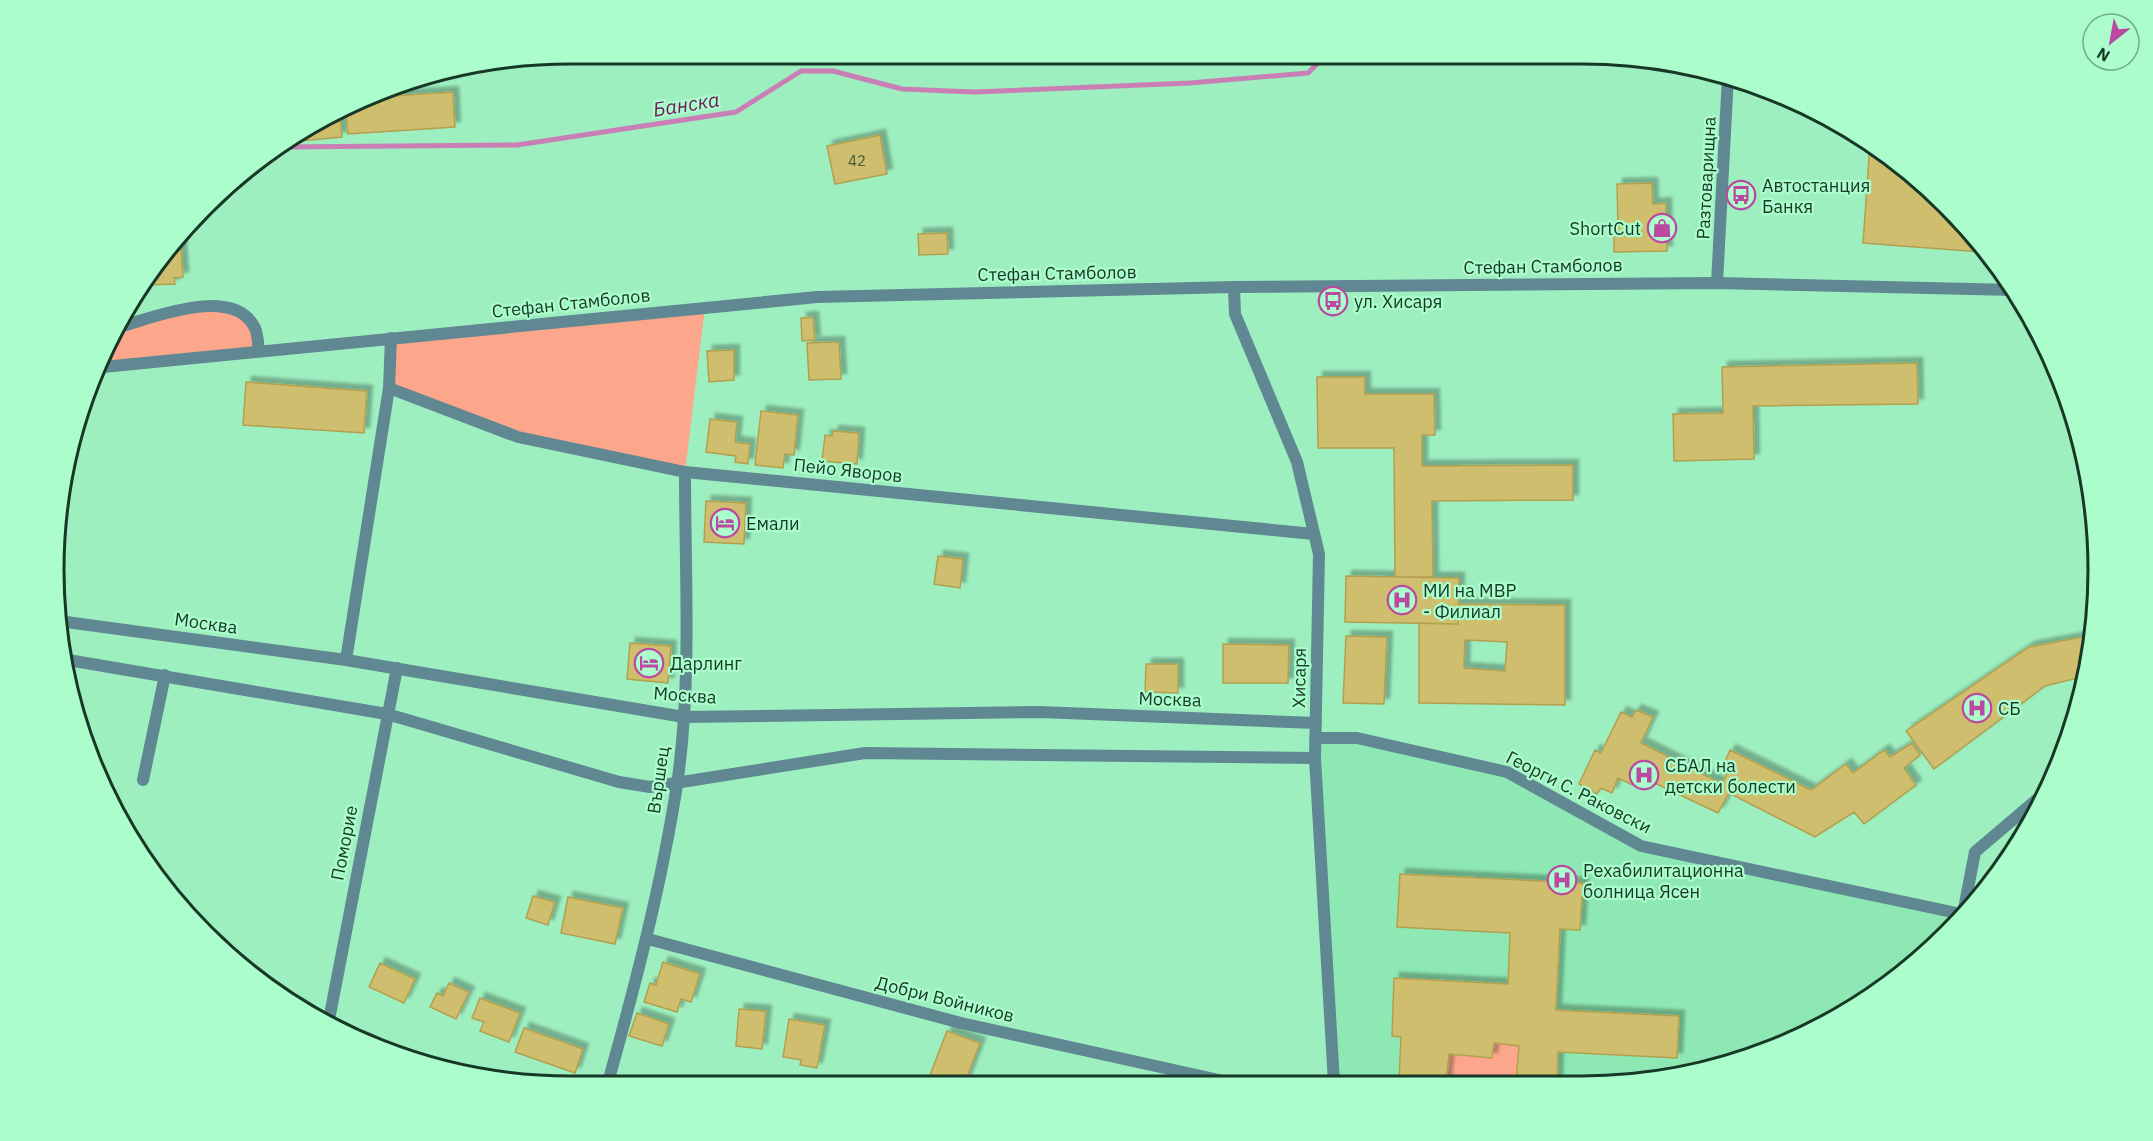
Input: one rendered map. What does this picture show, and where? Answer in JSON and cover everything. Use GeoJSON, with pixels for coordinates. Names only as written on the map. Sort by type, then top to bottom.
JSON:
{"type":"FeatureCollection","features":[{"type":"Feature","properties":{"kind":"street","name":"Разтоварищна"},"geometry":{"type":"LineString","coordinates":[[1717,283],[1728,86]]}},
{"type":"Feature","properties":{"kind":"street","name":"Стефан Стамболов"},"geometry":{"type":"LineString","coordinates":[[108,367],[817,297],[1234,287],[1717,283],[2003,290]]}},
{"type":"Feature","properties":{"kind":"street","name":"Хисаря"},"geometry":{"type":"LineString","coordinates":[[1234,287],[1235,314],[1297,462],[1319,555],[1315,758],[1334,1076]]}},
{"type":"Feature","properties":{"kind":"street"},"geometry":{"type":"LineString","coordinates":[[128,324],[201,304],[238,311],[255,328],[260,351]]}},
{"type":"Feature","properties":{"kind":"street"},"geometry":{"type":"LineString","coordinates":[[346,660],[389,388],[391,338]]}},
{"type":"Feature","properties":{"kind":"street","name":"Пейо Яворов"},"geometry":{"type":"LineString","coordinates":[[389,388],[518,437],[685,472],[1314,534]]}},
{"type":"Feature","properties":{"kind":"street","name":"Вършец"},"geometry":{"type":"LineString","coordinates":[[610,1076],[648,939],[677,784],[684,717],[685,472]]}},
{"type":"Feature","properties":{"kind":"street","name":"Москва"},"geometry":{"type":"LineString","coordinates":[[68,622],[346,660],[684,717],[1040,712],[1316,723]]}},
{"type":"Feature","properties":{"kind":"street"},"geometry":{"type":"LineString","coordinates":[[73,661],[387,714],[619,782],[650,787],[864,753],[1315,758]]}},
{"type":"Feature","properties":{"kind":"street","name":"Поморие"},"geometry":{"type":"LineString","coordinates":[[330,1015],[397,668]]}},
{"type":"Feature","properties":{"kind":"street"},"geometry":{"type":"LineString","coordinates":[[143,780],[165,675]]}},
{"type":"Feature","properties":{"kind":"street","name":"Георги С. Раковски"},"geometry":{"type":"LineString","coordinates":[[1315,738],[1357,738],[1507,772],[1641,846],[1954,914]]}},
{"type":"Feature","properties":{"kind":"street"},"geometry":{"type":"LineString","coordinates":[[1967,899],[1975,852],[2031,805]]}},
{"type":"Feature","properties":{"kind":"street","name":"Добри Войников"},"geometry":{"type":"LineString","coordinates":[[648,939],[961,1023],[1201,1076]]}},
{"type":"Feature","properties":{"kind":"shaded area"},"geometry":{"type":"Polygon","coordinates":[[[201,304],[225,308],[242,314],[247,320],[256,337],[259,351],[108,366],[128,324],[201,304]]]}},
{"type":"Feature","properties":{"kind":"shaded area"},"geometry":{"type":"Polygon","coordinates":[[[705,308],[685,472],[518,437],[389,388],[391,338],[705,308]]]}},
{"type":"Feature","properties":{"kind":"shaded area","name":"Рехабилитационна болница Ясен"},"geometry":{"type":"Polygon","coordinates":[[[1315,738],[1357,738],[1507,772],[1641,846],[1951,917],[1891,972],[1835,1009],[1776,1038],[1713,1059],[1681,1067],[1616,1075],[1334,1076],[1315,738]]]}},
{"type":"Feature","properties":{"kind":"shaded area"},"geometry":{"type":"Polygon","coordinates":[[[1494,1043],[1519,1046],[1517,1076],[1447,1076],[1449,1054],[1492,1058],[1494,1043]]]}},
{"type":"Feature","properties":{"kind":"building"},"geometry":{"type":"Polygon","coordinates":[[[453,92],[455,127],[348,134],[346,117],[396,96],[453,92]]]}},
{"type":"Feature","properties":{"kind":"building"},"geometry":{"type":"Polygon","coordinates":[[[340,120],[342,137],[303,141],[340,120]]]}},
{"type":"Feature","properties":{"kind":"building"},"geometry":{"type":"Polygon","coordinates":[[[880,135],[887,174],[835,184],[827,146],[880,135]]]}},
{"type":"Feature","properties":{"kind":"building"},"geometry":{"type":"Polygon","coordinates":[[[1869,154],[1916,190],[1975,252],[1863,243],[1869,154]]]}},
{"type":"Feature","properties":{"kind":"building"},"geometry":{"type":"Polygon","coordinates":[[[1652,183],[1653,204],[1666,203],[1667,251],[1614,252],[1614,229],[1618,228],[1617,184],[1652,183]]]}},
{"type":"Feature","properties":{"kind":"building"},"geometry":{"type":"Polygon","coordinates":[[[947,233],[948,254],[919,255],[918,234],[947,233]]]}},
{"type":"Feature","properties":{"kind":"building"},"geometry":{"type":"Polygon","coordinates":[[[181,248],[183,277],[174,278],[175,284],[153,285],[181,248]]]}},
{"type":"Feature","properties":{"kind":"building"},"geometry":{"type":"Polygon","coordinates":[[[813,317],[815,340],[802,341],[801,318],[813,317]]]}},
{"type":"Feature","properties":{"kind":"building"},"geometry":{"type":"Polygon","coordinates":[[[839,342],[841,379],[809,380],[807,343],[839,342]]]}},
{"type":"Feature","properties":{"kind":"building"},"geometry":{"type":"Polygon","coordinates":[[[734,350],[734,380],[709,382],[707,351],[734,350]]]}},
{"type":"Feature","properties":{"kind":"building"},"geometry":{"type":"Polygon","coordinates":[[[1917,363],[1918,404],[1753,406],[1754,459],[1674,461],[1673,414],[1723,413],[1722,367],[1917,363]]]}},
{"type":"Feature","properties":{"kind":"building"},"geometry":{"type":"Polygon","coordinates":[[[1317,377],[1365,377],[1365,394],[1434,394],[1435,435],[1422,435],[1422,466],[1573,465],[1573,500],[1432,501],[1433,577],[1395,577],[1394,448],[1318,448],[1317,377]]]}},
{"type":"Feature","properties":{"kind":"building"},"geometry":{"type":"Polygon","coordinates":[[[246,382],[367,391],[364,433],[243,425],[246,382]]]}},
{"type":"Feature","properties":{"kind":"building"},"geometry":{"type":"Polygon","coordinates":[[[761,411],[798,415],[794,455],[785,454],[783,468],[755,465],[761,411]]]}},
{"type":"Feature","properties":{"kind":"building"},"geometry":{"type":"Polygon","coordinates":[[[710,419],[737,422],[735,442],[750,444],[748,464],[735,462],[736,456],[706,452],[710,419]]]}},
{"type":"Feature","properties":{"kind":"building"},"geometry":{"type":"Polygon","coordinates":[[[833,431],[859,433],[857,464],[822,461],[825,435],[832,436],[833,431]]]}},
{"type":"Feature","properties":{"kind":"building","name":"Емали"},"geometry":{"type":"Polygon","coordinates":[[[706,501],[746,503],[744,544],[704,542],[706,501]]]}},
{"type":"Feature","properties":{"kind":"building"},"geometry":{"type":"Polygon","coordinates":[[[938,556],[963,559],[960,588],[934,584],[938,556]]]}},
{"type":"Feature","properties":{"kind":"building","name":"МИ на МВР - Филиал"},"geometry":{"type":"Polygon","coordinates":[[[1346,576],[1459,578],[1458,624],[1345,622],[1346,576]]]}},
{"type":"Feature","properties":{"kind":"building"},"geometry":{"type":"Polygon","coordinates":[[[1458,604],[1565,605],[1565,705],[1419,703],[1419,623],[1458,624],[1458,604]],[[1465,640],[1464,668],[1505,671],[1507,642],[1465,640]]]}},
{"type":"Feature","properties":{"kind":"building"},"geometry":{"type":"Polygon","coordinates":[[[1346,636],[1387,637],[1384,704],[1343,703],[1346,636]]]}},
{"type":"Feature","properties":{"kind":"building","name":"СБ"},"geometry":{"type":"Polygon","coordinates":[[[2084,637],[2077,678],[2045,686],[1934,769],[1906,731],[2029,647],[2084,637]]]}},
{"type":"Feature","properties":{"kind":"building","name":"Дарлинг"},"geometry":{"type":"Polygon","coordinates":[[[630,643],[671,646],[668,683],[627,679],[630,643]]]}},
{"type":"Feature","properties":{"kind":"building"},"geometry":{"type":"Polygon","coordinates":[[[1223,644],[1289,645],[1288,683],[1223,683],[1223,644]]]}},
{"type":"Feature","properties":{"kind":"building"},"geometry":{"type":"Polygon","coordinates":[[[1146,664],[1178,664],[1178,693],[1145,692],[1146,664]]]}},
{"type":"Feature","properties":{"kind":"building","name":"СБАЛ на детски болести"},"geometry":{"type":"Polygon","coordinates":[[[1636,710],[1653,717],[1641,743],[1722,784],[1728,771],[1722,768],[1730,750],[1811,790],[1846,764],[1853,773],[1884,750],[1890,757],[1912,743],[1920,755],[1904,768],[1916,785],[1864,824],[1854,812],[1815,837],[1729,793],[1718,813],[1644,778],[1639,788],[1618,778],[1612,793],[1601,788],[1597,794],[1579,784],[1595,750],[1601,753],[1621,712],[1632,717],[1636,710]]]}},
{"type":"Feature","properties":{"kind":"building"},"geometry":{"type":"Polygon","coordinates":[[[1400,874],[1583,883],[1580,930],[1560,929],[1556,1010],[1679,1016],[1677,1058],[1558,1052],[1557,1076],[1517,1076],[1519,1046],[1494,1043],[1492,1058],[1449,1054],[1447,1076],[1399,1076],[1401,1037],[1392,1036],[1394,978],[1508,984],[1510,933],[1397,927],[1400,874]]]}},
{"type":"Feature","properties":{"kind":"building"},"geometry":{"type":"Polygon","coordinates":[[[533,896],[555,902],[548,925],[526,918],[533,896]]]}},
{"type":"Feature","properties":{"kind":"building"},"geometry":{"type":"Polygon","coordinates":[[[568,897],[623,908],[615,944],[561,933],[568,897]]]}},
{"type":"Feature","properties":{"kind":"building"},"geometry":{"type":"Polygon","coordinates":[[[663,962],[700,974],[691,1002],[681,999],[677,1012],[644,1002],[650,983],[656,985],[663,962]]]}},
{"type":"Feature","properties":{"kind":"building"},"geometry":{"type":"Polygon","coordinates":[[[380,963],[415,979],[404,1003],[369,987],[380,963]]]}},
{"type":"Feature","properties":{"kind":"building"},"geometry":{"type":"Polygon","coordinates":[[[449,983],[469,992],[456,1019],[430,1007],[437,993],[443,996],[449,983]]]}},
{"type":"Feature","properties":{"kind":"building"},"geometry":{"type":"Polygon","coordinates":[[[480,998],[520,1013],[509,1042],[480,1031],[484,1022],[472,1018],[480,998]]]}},
{"type":"Feature","properties":{"kind":"building"},"geometry":{"type":"Polygon","coordinates":[[[739,1009],[766,1011],[762,1049],[736,1046],[739,1009]]]}},
{"type":"Feature","properties":{"kind":"building"},"geometry":{"type":"Polygon","coordinates":[[[637,1013],[669,1024],[662,1046],[629,1036],[637,1013]]]}},
{"type":"Feature","properties":{"kind":"building"},"geometry":{"type":"Polygon","coordinates":[[[789,1019],[825,1025],[817,1068],[800,1065],[801,1060],[783,1057],[789,1019]]]}},
{"type":"Feature","properties":{"kind":"building"},"geometry":{"type":"Polygon","coordinates":[[[524,1028],[583,1049],[575,1073],[515,1052],[524,1028]]]}},
{"type":"Feature","properties":{"kind":"building"},"geometry":{"type":"Polygon","coordinates":[[[947,1031],[980,1043],[967,1076],[930,1076],[947,1031]]]}},
{"type":"Feature","properties":{"kind":"waterway","name":"Банска"},"geometry":{"type":"LineString","coordinates":[[294,147],[517,145],[736,112],[801,71],[833,71],[902,89],[974,92],[1190,83],[1308,73],[1317,64]]}},
{"type":"Feature","properties":{"kind":"place","name":"Автостанция Банкя"},"geometry":{"type":"Point","coordinates":[1741,195]}},
{"type":"Feature","properties":{"kind":"place","name":"ShortCut"},"geometry":{"type":"Point","coordinates":[1662,228]}},
{"type":"Feature","properties":{"kind":"place","name":"ул. Хисаря"},"geometry":{"type":"Point","coordinates":[1333,301]}},
{"type":"Feature","properties":{"kind":"place","name":"Емали"},"geometry":{"type":"Point","coordinates":[725,523]}},
{"type":"Feature","properties":{"kind":"place","name":"МИ на МВР - Филиал"},"geometry":{"type":"Point","coordinates":[1402,600]}},
{"type":"Feature","properties":{"kind":"place","name":"Дарлинг"},"geometry":{"type":"Point","coordinates":[649,663]}},
{"type":"Feature","properties":{"kind":"place","name":"СБ"},"geometry":{"type":"Point","coordinates":[1977,708]}},
{"type":"Feature","properties":{"kind":"place","name":"СБАЛ на детски болести"},"geometry":{"type":"Point","coordinates":[1644,775]}},
{"type":"Feature","properties":{"kind":"place","name":"Рехабилитационна болница Ясен"},"geometry":{"type":"Point","coordinates":[1562,880]}}]}
